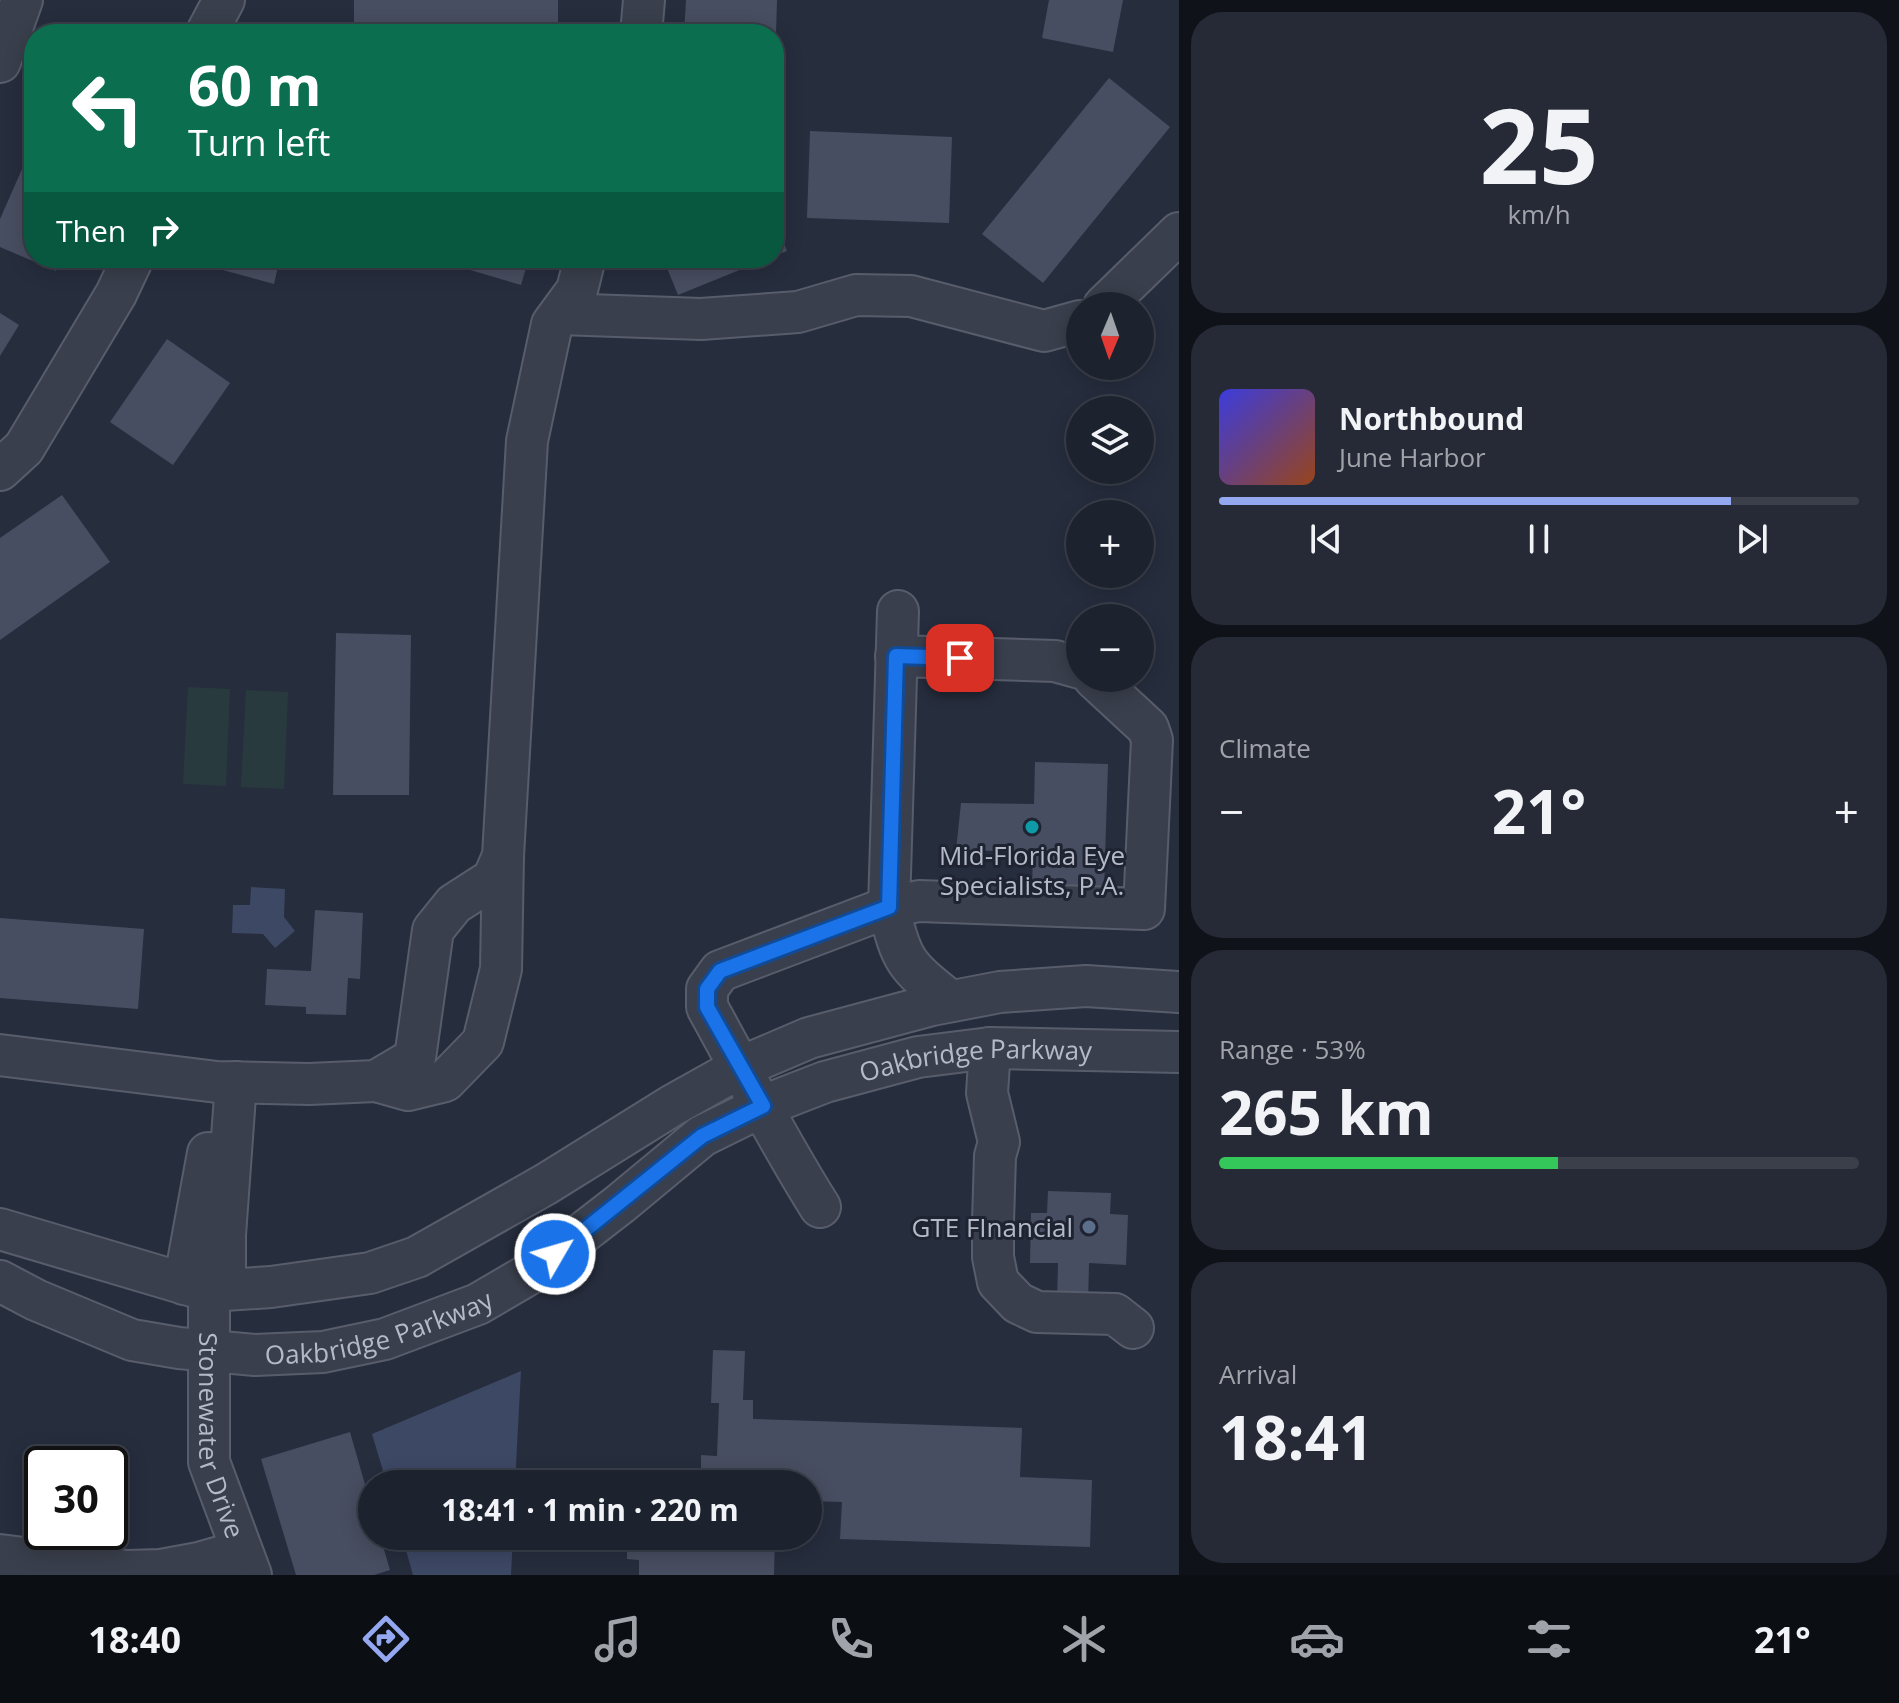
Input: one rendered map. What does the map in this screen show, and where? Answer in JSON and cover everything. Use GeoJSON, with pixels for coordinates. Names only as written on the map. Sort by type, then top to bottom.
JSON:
{"type":"FeatureCollection","features":[{"type":"Feature","properties":{"kind":"street"},"geometry":{"type":"LineString","coordinates":[[0,62],[22,0]]}},
{"type":"Feature","properties":{"kind":"street"},"geometry":{"type":"LineString","coordinates":[[211,24],[224,0]]}},
{"type":"Feature","properties":{"kind":"street"},"geometry":{"type":"LineString","coordinates":[[642,24],[644,0]]}},
{"type":"Feature","properties":{"kind":"street"},"geometry":{"type":"LineString","coordinates":[[1118,292],[1179,233]]}},
{"type":"Feature","properties":{"kind":"street"},"geometry":{"type":"LineString","coordinates":[[0,470],[24,448],[116,294],[128,268]]}},
{"type":"Feature","properties":{"kind":"street"},"geometry":{"type":"LineString","coordinates":[[0,1055],[226,1082],[309,1084],[376,1081],[408,1090],[445,1081],[483,1042],[501,969],[503,856],[527,441],[552,324],[577,290],[582,268]]}},
{"type":"Feature","properties":{"kind":"street"},"geometry":{"type":"LineString","coordinates":[[560,314],[701,319],[798,312],[856,295],[911,296],[1044,331],[1066,325]]}},
{"type":"Feature","properties":{"kind":"street"},"geometry":{"type":"LineString","coordinates":[[898,611],[889,907],[905,961],[916,975],[950,1001]]}},
{"type":"Feature","properties":{"kind":"street"},"geometry":{"type":"LineString","coordinates":[[896,656],[1055,661],[1066,664]]}},
{"type":"Feature","properties":{"kind":"street"},"geometry":{"type":"LineString","coordinates":[[820,1207],[780,1144],[763,1106],[707,1007],[707,989],[720,971],[889,907],[919,901],[1144,909],[1152,740],[1148,728],[1109,692]]}},
{"type":"Feature","properties":{"kind":"street"},"geometry":{"type":"LineString","coordinates":[[376,1081],[415,1058],[433,930],[454,904],[493,879],[503,856]]}},
{"type":"Feature","properties":{"kind":"street","name":"Oakbridge Parkway"},"geometry":{"type":"LineString","coordinates":[[0,1229],[206,1288],[271,1287],[370,1273],[417,1257],[741,1067],[809,1038],[950,1001],[1000,992],[1086,986],[1179,992]]}},
{"type":"Feature","properties":{"kind":"street"},"geometry":{"type":"LineString","coordinates":[[990,1048],[987,1093],[999,1142],[995,1156],[993,1257],[998,1282],[1018,1303],[1037,1312],[1115,1314],[1133,1328]]}},
{"type":"Feature","properties":{"kind":"street","name":"Oakbridge Parkway"},"geometry":{"type":"LineString","coordinates":[[0,1281],[36,1300],[132,1340],[255,1355],[323,1352],[385,1339],[478,1304],[531,1273],[702,1136],[763,1106],[825,1082],[918,1057],[990,1048],[1179,1052]]}},
{"type":"Feature","properties":{"kind":"street","name":"Stonewater Drive"},"geometry":{"type":"LineString","coordinates":[[226,1082],[225,1235],[206,1288],[209,1462],[246,1563]]}},
{"type":"Feature","properties":{"kind":"street"},"geometry":{"type":"LineString","coordinates":[[0,1555],[127,1571],[161,1570],[199,1563],[246,1563]]}},
{"type":"Feature","properties":{"kind":"shaded area"},"geometry":{"type":"Polygon","coordinates":[[[188,687],[230,689],[226,786],[183,784],[188,687]]]}},
{"type":"Feature","properties":{"kind":"shaded area"},"geometry":{"type":"Polygon","coordinates":[[[246,690],[288,692],[284,789],[241,787],[246,690]]]}},
{"type":"Feature","properties":{"kind":"water"},"geometry":{"type":"Polygon","coordinates":[[[251,887],[285,889],[284,917],[295,931],[275,948],[263,934],[232,933],[233,905],[250,905],[251,887]]]}},
{"type":"Feature","properties":{"kind":"water"},"geometry":{"type":"Polygon","coordinates":[[[521,1371],[516,1470],[383,1470],[372,1434],[521,1371]]]}},
{"type":"Feature","properties":{"kind":"water"},"geometry":{"type":"Polygon","coordinates":[[[406,1550],[512,1550],[511,1575],[413,1575],[406,1550]]]}},
{"type":"Feature","properties":{"kind":"building"},"geometry":{"type":"Polygon","coordinates":[[[354,0],[558,0],[558,24],[354,24],[354,0]]]}},
{"type":"Feature","properties":{"kind":"building"},"geometry":{"type":"Polygon","coordinates":[[[686,0],[777,0],[776,24],[685,24],[686,0]]]}},
{"type":"Feature","properties":{"kind":"building"},"geometry":{"type":"Polygon","coordinates":[[[1049,0],[1123,0],[1113,52],[1042,38],[1049,0]]]}},
{"type":"Feature","properties":{"kind":"building"},"geometry":{"type":"Polygon","coordinates":[[[1109,78],[1170,127],[1043,283],[982,234],[1109,78]]]}},
{"type":"Feature","properties":{"kind":"building"},"geometry":{"type":"Polygon","coordinates":[[[810,131],[952,137],[949,223],[807,218],[810,131]]]}},
{"type":"Feature","properties":{"kind":"building"},"geometry":{"type":"Polygon","coordinates":[[[24,165],[24,257],[0,247],[0,219],[24,165]]]}},
{"type":"Feature","properties":{"kind":"building"},"geometry":{"type":"Polygon","coordinates":[[[215,268],[278,268],[274,284],[215,268]]]}},
{"type":"Feature","properties":{"kind":"building"},"geometry":{"type":"Polygon","coordinates":[[[463,268],[526,268],[521,285],[463,268]]]}},
{"type":"Feature","properties":{"kind":"building"},"geometry":{"type":"Polygon","coordinates":[[[667,268],[744,268],[678,295],[667,268]]]}},
{"type":"Feature","properties":{"kind":"building"},"geometry":{"type":"Polygon","coordinates":[[[0,313],[19,325],[0,356],[0,313]]]}},
{"type":"Feature","properties":{"kind":"building"},"geometry":{"type":"Polygon","coordinates":[[[167,339],[230,383],[173,465],[110,422],[167,339]]]}},
{"type":"Feature","properties":{"kind":"building"},"geometry":{"type":"Polygon","coordinates":[[[62,495],[110,562],[0,640],[0,538],[62,495]]]}},
{"type":"Feature","properties":{"kind":"building"},"geometry":{"type":"Polygon","coordinates":[[[336,633],[411,635],[409,795],[333,795],[336,633]]]}},
{"type":"Feature","properties":{"kind":"building","name":"Mid-Florida Eye Specialists, P.A."},"geometry":{"type":"Polygon","coordinates":[[[1035,762],[1108,764],[1104,890],[1032,889],[1033,852],[956,850],[961,803],[1034,804],[1035,762]]]}},
{"type":"Feature","properties":{"kind":"building"},"geometry":{"type":"Polygon","coordinates":[[[315,910],[363,913],[360,979],[348,978],[346,1015],[306,1014],[306,1007],[265,1005],[267,969],[311,971],[315,910]]]}},
{"type":"Feature","properties":{"kind":"building"},"geometry":{"type":"Polygon","coordinates":[[[0,918],[144,929],[138,1009],[0,998],[0,918]]]}},
{"type":"Feature","properties":{"kind":"building"},"geometry":{"type":"Polygon","coordinates":[[[1048,1191],[1111,1193],[1110,1214],[1128,1215],[1126,1265],[1089,1263],[1088,1305],[1057,1305],[1058,1263],[1030,1263],[1031,1213],[1047,1213],[1048,1191]]]}},
{"type":"Feature","properties":{"kind":"building"},"geometry":{"type":"Polygon","coordinates":[[[713,1350],[745,1351],[743,1400],[753,1400],[753,1419],[1022,1428],[1020,1477],[1092,1480],[1090,1547],[840,1539],[842,1502],[822,1501],[822,1470],[701,1470],[701,1455],[717,1456],[719,1403],[711,1403],[713,1350]]]}},
{"type":"Feature","properties":{"kind":"building"},"geometry":{"type":"Polygon","coordinates":[[[350,1432],[361,1470],[358,1470],[358,1550],[384,1550],[390,1570],[374,1575],[296,1575],[261,1459],[350,1432]]]}},
{"type":"Feature","properties":{"kind":"building"},"geometry":{"type":"Polygon","coordinates":[[[627,1550],[775,1550],[774,1575],[639,1575],[639,1560],[627,1559],[627,1550]]]}},
{"type":"Feature","properties":{"kind":"place","name":"Mid-Florida Eye Specialists, P.A."},"geometry":{"type":"Point","coordinates":[1032,827]}},
{"type":"Feature","properties":{"kind":"place","name":"GTE FInancial"},"geometry":{"type":"Point","coordinates":[1089,1227]}},
{"type":"Feature","properties":{"kind":"route"},"geometry":{"type":"LineString","coordinates":[[555,1254],[702,1136],[763,1106],[707,1007],[707,989],[720,971],[889,907],[896,656],[960,658]]}}]}
